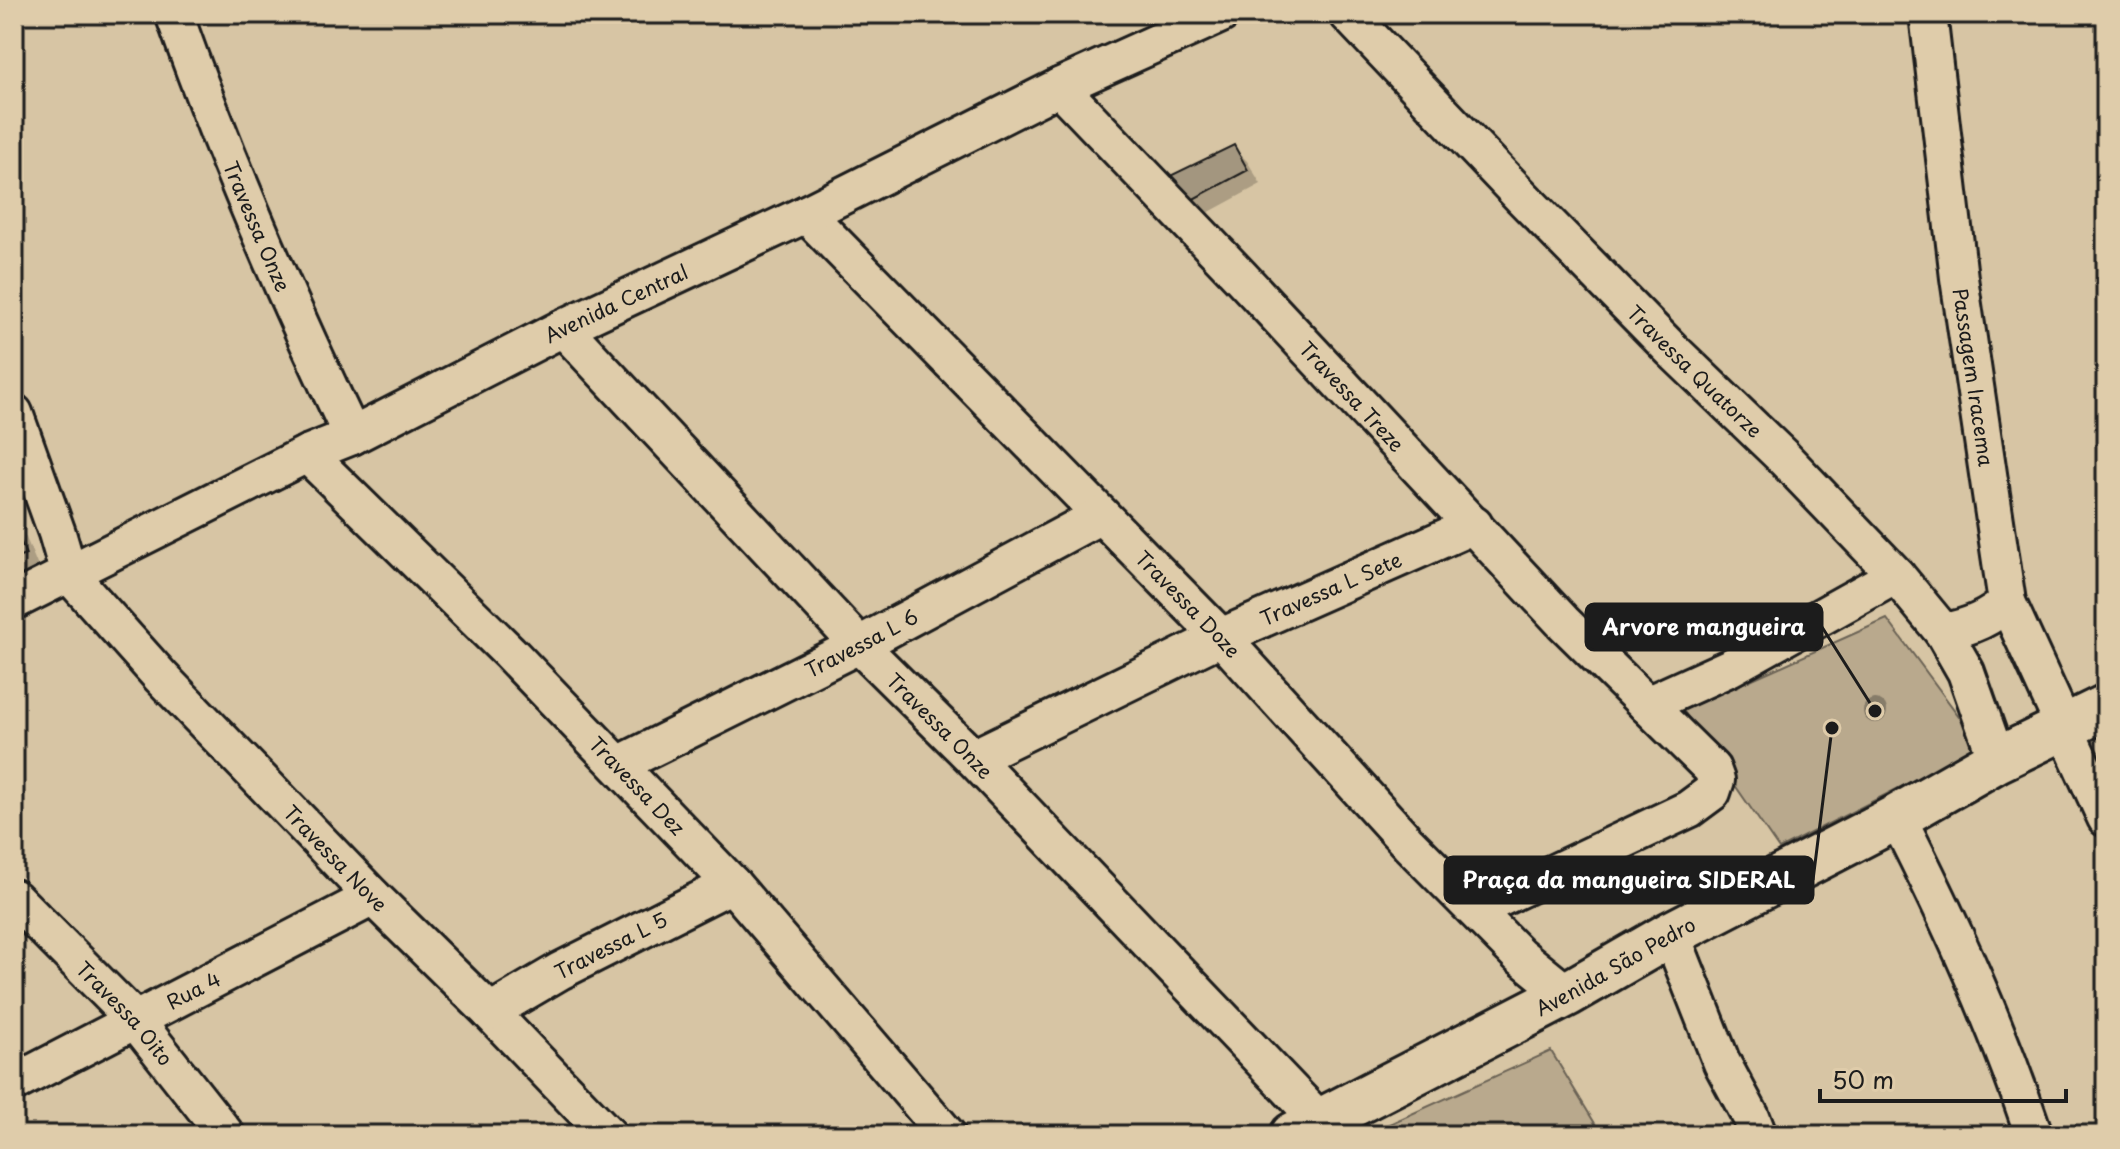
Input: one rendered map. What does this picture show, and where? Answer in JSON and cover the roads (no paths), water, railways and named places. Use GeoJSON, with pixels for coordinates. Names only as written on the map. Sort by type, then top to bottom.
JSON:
{"type":"FeatureCollection","features":[{"type":"Feature","properties":{"kind":"main road","name":"Avenida São Pedro"},"geometry":{"type":"LineString","coordinates":[[1307,1128],[1567,994],[1671,934],[1897,817],[1997,760],[2106,707]]}},
{"type":"Feature","properties":{"kind":"street","name":"Travessa Onze"},"geometry":{"type":"LineString","coordinates":[[174,14],[210,116],[262,243],[352,436]]}},
{"type":"Feature","properties":{"kind":"street","name":"Avenida Central"},"geometry":{"type":"LineString","coordinates":[[14,601],[307,454],[352,436],[563,328],[806,214],[1059,87],[1164,26],[1221,14]]}},
{"type":"Feature","properties":{"kind":"street","name":"Travessa Quatorze"},"geometry":{"type":"LineString","coordinates":[[1348,14],[1522,197],[1672,350],[1781,455],[1896,575],[1943,632],[1966,672],[1997,760]]}},
{"type":"Feature","properties":{"kind":"street","name":"Passagem Iracema"},"geometry":{"type":"LineString","coordinates":[[1928,14],[1959,278],[2007,602],[2106,818]]}},
{"type":"Feature","properties":{"kind":"street","name":"Travessa Treze"},"geometry":{"type":"LineString","coordinates":[[1059,87],[1563,622],[1712,769],[1716,780],[1712,792],[1689,809],[1475,910]]}},
{"type":"Feature","properties":{"kind":"street","name":"Travessa Doze"},"geometry":{"type":"LineString","coordinates":[[806,214],[1221,637],[1408,843],[1519,955],[1567,994]]}},
{"type":"Feature","properties":{"kind":"street","name":"Travessa Onze"},"geometry":{"type":"LineString","coordinates":[[563,328],[859,645],[973,758],[1307,1128]]}},
{"type":"Feature","properties":{"kind":"street"},"geometry":{"type":"LineString","coordinates":[[14,413],[69,574]]}},
{"type":"Feature","properties":{"kind":"street","name":"Travessa Dez"},"geometry":{"type":"LineString","coordinates":[[307,454],[509,652],[732,884],[947,1135]]}},
{"type":"Feature","properties":{"kind":"street","name":"Travessa L 6"},"geometry":{"type":"LineString","coordinates":[[618,765],[859,645],[1101,515]]}},
{"type":"Feature","properties":{"kind":"street","name":"Travessa L Sete"},"geometry":{"type":"LineString","coordinates":[[973,758],[1221,637],[1474,525]]}},
{"type":"Feature","properties":{"kind":"street","name":"Travessa Nove"},"geometry":{"type":"LineString","coordinates":[[69,574],[161,677],[608,1135]]}},
{"type":"Feature","properties":{"kind":"street"},"geometry":{"type":"LineString","coordinates":[[1647,705],[1731,667],[1896,575]]}},
{"type":"Feature","properties":{"kind":"street"},"geometry":{"type":"LineString","coordinates":[[1943,632],[1995,614],[2007,602]]}},
{"type":"Feature","properties":{"kind":"street"},"geometry":{"type":"LineString","coordinates":[[1897,817],[1980,990],[2007,1055],[2034,1135]]}},
{"type":"Feature","properties":{"kind":"street","name":"Travessa L 5"},"geometry":{"type":"LineString","coordinates":[[490,1012],[560,971],[732,884]]}},
{"type":"Feature","properties":{"kind":"street","name":"Rua 4"},"geometry":{"type":"LineString","coordinates":[[14,1083],[373,897]]}},
{"type":"Feature","properties":{"kind":"street","name":"Travessa Oito"},"geometry":{"type":"LineString","coordinates":[[14,898],[136,1021],[226,1135]]}},
{"type":"Feature","properties":{"kind":"street"},"geometry":{"type":"LineString","coordinates":[[1671,934],[1722,1063],[1758,1135]]}},
{"type":"Feature","properties":{"kind":"place","name":"Arvore mangueira"},"geometry":{"type":"Point","coordinates":[1875,711]}},
{"type":"Feature","properties":{"kind":"place","name":"Praça da mangueira SIDERAL"},"geometry":{"type":"Point","coordinates":[1832,728]}}]}
